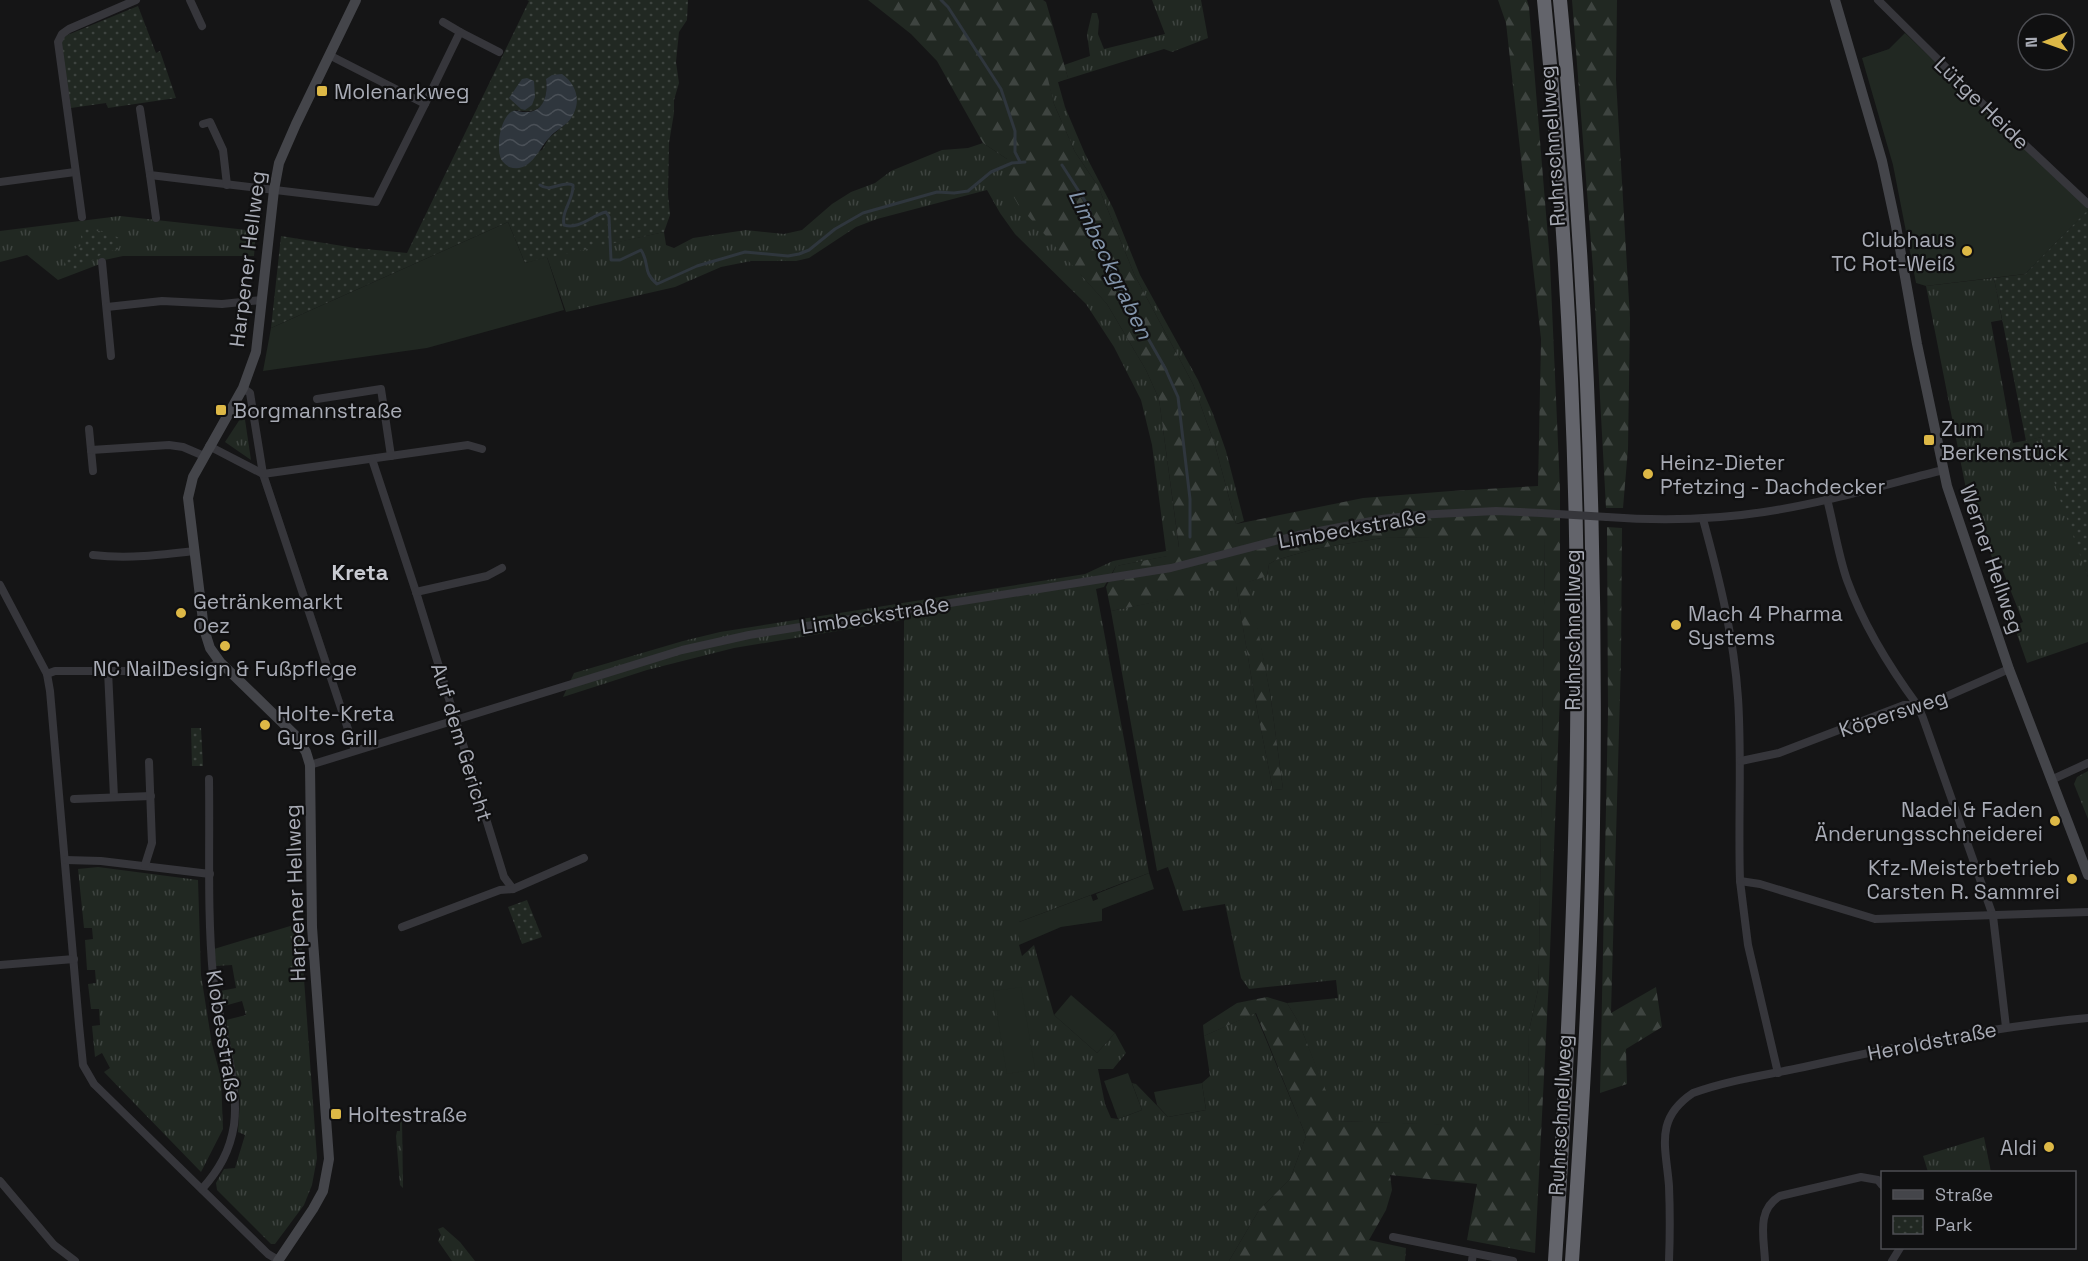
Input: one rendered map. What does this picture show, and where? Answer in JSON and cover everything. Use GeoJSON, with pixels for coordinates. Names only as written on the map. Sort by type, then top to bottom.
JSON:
{"type":"FeatureCollection","features":[{"type":"Feature","properties":{"kind":"highway","name":"Ruhrschnellweg"},"geometry":{"type":"LineString","coordinates":[[1543,0],[1558,174],[1570,366],[1577,638],[1573,922],[1555,1261]]}},
{"type":"Feature","properties":{"kind":"highway","name":"Ruhrschnellweg"},"geometry":{"type":"LineString","coordinates":[[1560,0],[1579,219],[1588,377],[1594,626],[1591,914],[1572,1261]]}},
{"type":"Feature","properties":{"kind":"street"},"geometry":{"type":"LineString","coordinates":[[82,217],[58,42],[62,34],[69,29],[136,0]]}},
{"type":"Feature","properties":{"kind":"street"},"geometry":{"type":"LineString","coordinates":[[190,0],[202,26]]}},
{"type":"Feature","properties":{"kind":"street","name":"Harpener Hellweg"},"geometry":{"type":"LineString","coordinates":[[278,1261],[323,1191],[329,1159],[312,915],[310,765],[306,752],[295,735],[220,662],[210,648],[206,636],[188,498],[193,477],[243,388],[256,352],[279,163],[356,0]]}},
{"type":"Feature","properties":{"kind":"street","name":"Werner Hellweg"},"geometry":{"type":"LineString","coordinates":[[1835,0],[1882,161],[1943,470],[1961,533],[2009,669],[2088,875]]}},
{"type":"Feature","properties":{"kind":"street","name":"Lütge Heide"},"geometry":{"type":"LineString","coordinates":[[1878,0],[2002,123],[2088,204]]}},
{"type":"Feature","properties":{"kind":"street"},"geometry":{"type":"LineString","coordinates":[[443,22],[499,52]]}},
{"type":"Feature","properties":{"kind":"street"},"geometry":{"type":"LineString","coordinates":[[150,175],[376,202],[460,32]]}},
{"type":"Feature","properties":{"kind":"street"},"geometry":{"type":"LineString","coordinates":[[329,55],[425,104]]}},
{"type":"Feature","properties":{"kind":"street"},"geometry":{"type":"LineString","coordinates":[[140,109],[156,218]]}},
{"type":"Feature","properties":{"kind":"street"},"geometry":{"type":"LineString","coordinates":[[203,124],[210,122],[223,150],[227,185]]}},
{"type":"Feature","properties":{"kind":"street"},"geometry":{"type":"LineString","coordinates":[[0,182],[75,172]]}},
{"type":"Feature","properties":{"kind":"street"},"geometry":{"type":"LineString","coordinates":[[102,262],[111,356]]}},
{"type":"Feature","properties":{"kind":"street"},"geometry":{"type":"LineString","coordinates":[[107,307],[162,301],[222,304],[262,300]]}},
{"type":"Feature","properties":{"kind":"street"},"geometry":{"type":"LineString","coordinates":[[243,388],[250,393],[263,474],[355,750]]}},
{"type":"Feature","properties":{"kind":"street"},"geometry":{"type":"LineString","coordinates":[[317,399],[381,389],[391,456]]}},
{"type":"Feature","properties":{"kind":"street"},"geometry":{"type":"LineString","coordinates":[[89,429],[93,471]]}},
{"type":"Feature","properties":{"kind":"street"},"geometry":{"type":"LineString","coordinates":[[91,450],[169,445],[206,451],[263,474],[468,445],[482,449]]}},
{"type":"Feature","properties":{"kind":"street","name":"Auf dem Gericht"},"geometry":{"type":"LineString","coordinates":[[372,459],[416,592],[504,877],[513,889]]}},
{"type":"Feature","properties":{"kind":"street"},"geometry":{"type":"LineString","coordinates":[[1778,1072],[1748,945],[1740,881],[1741,761],[1738,697],[1732,645],[1722,591],[1703,519],[1763,512],[1827,499],[1943,470]]}},
{"type":"Feature","properties":{"kind":"street"},"geometry":{"type":"LineString","coordinates":[[1827,499],[1854,598],[1918,706],[1993,916],[2006,1027]]}},
{"type":"Feature","properties":{"kind":"street","name":"Limbeckstraße"},"geometry":{"type":"LineString","coordinates":[[310,765],[682,650],[749,635],[1171,568],[1298,535],[1382,519],[1496,511],[1669,520],[1703,519]]}},
{"type":"Feature","properties":{"kind":"street"},"geometry":{"type":"LineString","coordinates":[[93,555],[147,556],[194,551]]}},
{"type":"Feature","properties":{"kind":"street"},"geometry":{"type":"LineString","coordinates":[[416,592],[487,576],[502,568]]}},
{"type":"Feature","properties":{"kind":"street"},"geometry":{"type":"LineString","coordinates":[[0,585],[47,674],[53,713],[83,1065],[94,1084],[268,1254],[278,1261]]}},
{"type":"Feature","properties":{"kind":"street"},"geometry":{"type":"LineString","coordinates":[[47,674],[55,671],[195,671],[206,669],[220,662]]}},
{"type":"Feature","properties":{"kind":"street","name":"Köpersweg"},"geometry":{"type":"LineString","coordinates":[[1741,761],[1779,753],[1904,705],[1926,705],[2009,669]]}},
{"type":"Feature","properties":{"kind":"street"},"geometry":{"type":"LineString","coordinates":[[108,671],[114,797]]}},
{"type":"Feature","properties":{"kind":"street"},"geometry":{"type":"LineString","coordinates":[[145,866],[152,843],[149,762]]}},
{"type":"Feature","properties":{"kind":"street"},"geometry":{"type":"LineString","coordinates":[[2051,780],[2088,763]]}},
{"type":"Feature","properties":{"kind":"street","name":"Klobesstraße"},"geometry":{"type":"LineString","coordinates":[[202,1189],[225,1159],[233,1132],[235,1108],[214,979],[209,779]]}},
{"type":"Feature","properties":{"kind":"street"},"geometry":{"type":"LineString","coordinates":[[74,799],[151,796]]}},
{"type":"Feature","properties":{"kind":"street"},"geometry":{"type":"LineString","coordinates":[[402,927],[500,890],[513,889],[584,858]]}},
{"type":"Feature","properties":{"kind":"street"},"geometry":{"type":"LineString","coordinates":[[66,860],[101,861],[210,874]]}},
{"type":"Feature","properties":{"kind":"street"},"geometry":{"type":"LineString","coordinates":[[1740,881],[1760,884],[1875,918],[2088,912]]}},
{"type":"Feature","properties":{"kind":"street"},"geometry":{"type":"LineString","coordinates":[[0,965],[74,959]]}},
{"type":"Feature","properties":{"kind":"street","name":"Heroldstraße"},"geometry":{"type":"LineString","coordinates":[[1668,1261],[1670,1211],[1664,1135],[1673,1111],[1693,1093],[1778,1072],[2006,1027],[2088,1018]]}},
{"type":"Feature","properties":{"kind":"street"},"geometry":{"type":"LineString","coordinates":[[1764,1261],[1763,1218],[1768,1205],[1779,1196],[1861,1177],[1878,1180],[1881,1184]]}},
{"type":"Feature","properties":{"kind":"street"},"geometry":{"type":"LineString","coordinates":[[0,1181],[54,1245],[75,1261]]}},
{"type":"Feature","properties":{"kind":"street"},"geometry":{"type":"LineString","coordinates":[[1393,1238],[1472,1257],[1513,1261]]}},
{"type":"Feature","properties":{"kind":"green space"},"geometry":{"type":"Polygon","coordinates":[[[527,0],[688,0],[687,20],[679,32],[676,62],[679,83],[674,100],[669,143],[670,215],[664,232],[525,263],[508,222],[271,328],[281,236],[355,248],[407,253],[529,1],[527,0]],[[546,79],[546,95],[541,106],[531,111],[515,110],[503,137],[502,158],[506,164],[542,150],[549,138],[569,121],[546,79]]]}},
{"type":"Feature","properties":{"kind":"green space"},"geometry":{"type":"Polygon","coordinates":[[[868,0],[1043,0],[1046,2],[1068,78],[1058,82],[1047,75],[1054,104],[1075,152],[1098,186],[1135,276],[1193,384],[1215,445],[1236,524],[1363,498],[1538,486],[1541,339],[1506,23],[1498,0],[1527,0],[1550,262],[1560,489],[1560,695],[1535,1253],[1467,1240],[1477,1184],[1390,1175],[1392,1190],[1386,1210],[1369,1240],[1406,1248],[1405,1261],[1229,1261],[1259,1210],[1290,1179],[1306,1136],[1256,1013],[1204,1036],[1203,1025],[1237,1003],[1267,997],[1287,1003],[1299,1023],[1338,1121],[1528,1127],[1529,1031],[1538,990],[1539,963],[1545,536],[1382,538],[1314,549],[1276,560],[1269,564],[1267,576],[1249,582],[1270,693],[1283,789],[1273,790],[1236,586],[1111,611],[1106,587],[1116,566],[1167,556],[1166,551],[1179,547],[1159,399],[1146,370],[1107,304],[1019,206],[1002,177],[1007,159],[983,143],[937,61],[911,34],[868,0]]]}},
{"type":"Feature","properties":{"kind":"green space"},"geometry":{"type":"Polygon","coordinates":[[[1152,0],[1201,0],[1208,38],[1172,52],[1164,49],[1058,82],[1065,107],[1085,154],[1113,208],[1140,275],[1198,380],[1213,414],[1226,451],[1244,521],[1236,524],[1215,445],[1193,384],[1135,276],[1098,186],[1075,152],[1054,104],[1046,74],[1068,78],[1064,65],[1090,56],[1087,34],[1092,13],[1097,13],[1098,34],[1104,49],[1165,34],[1152,0]]]}},
{"type":"Feature","properties":{"kind":"green space"},"geometry":{"type":"Polygon","coordinates":[[[1572,0],[1617,0],[1616,80],[1630,318],[1628,449],[1623,508],[1606,508],[1593,269],[1572,0]]]}},
{"type":"Feature","properties":{"kind":"green space"},"geometry":{"type":"Polygon","coordinates":[[[138,6],[156,53],[160,51],[176,98],[108,108],[106,103],[71,108],[61,43],[65,36],[138,6]]]}},
{"type":"Feature","properties":{"kind":"green space"},"geometry":{"type":"Polygon","coordinates":[[[1905,33],[2088,207],[2088,210],[2025,274],[1926,286],[1916,283],[1893,165],[1862,58],[1889,49],[1905,33]]]}},
{"type":"Feature","properties":{"kind":"green space"},"geometry":{"type":"Polygon","coordinates":[[[983,143],[1007,159],[1082,276],[1107,304],[1146,370],[1159,399],[1179,548],[1168,556],[1116,566],[1104,587],[1096,589],[1149,873],[1019,922],[1019,945],[1022,956],[1034,945],[1054,1015],[1097,1053],[1115,1033],[1126,1053],[1113,1069],[1098,1069],[1105,1104],[1111,1118],[1118,1119],[1142,1110],[1132,1083],[1136,1084],[1168,1117],[1206,1110],[1202,1083],[1210,1076],[1204,1036],[1255,1013],[1306,1136],[1290,1179],[1259,1210],[1229,1261],[902,1261],[904,620],[734,648],[647,670],[563,697],[574,673],[720,632],[1085,574],[1113,561],[1166,551],[1152,445],[1141,400],[1114,347],[1086,304],[1015,234],[987,190],[877,219],[856,227],[809,258],[796,261],[751,261],[721,267],[675,287],[566,312],[547,257],[664,232],[666,245],[674,248],[693,238],[746,230],[784,234],[802,230],[832,204],[851,192],[875,183],[891,171],[942,150],[968,148],[983,143]]]}},
{"type":"Feature","properties":{"kind":"green space"},"geometry":{"type":"Polygon","coordinates":[[[2087,210],[2088,577],[2057,491],[2042,437],[2026,441],[1994,278],[2025,274],[2087,210]]]}},
{"type":"Feature","properties":{"kind":"green space"},"geometry":{"type":"Polygon","coordinates":[[[120,216],[256,231],[254,256],[123,256],[100,261],[100,264],[58,280],[27,255],[0,262],[0,231],[120,216]]]}},
{"type":"Feature","properties":{"kind":"green space"},"geometry":{"type":"Polygon","coordinates":[[[508,222],[525,263],[547,257],[564,310],[427,348],[263,371],[271,328],[508,222]]]}},
{"type":"Feature","properties":{"kind":"green space"},"geometry":{"type":"Polygon","coordinates":[[[86,229],[109,233],[121,239],[119,249],[103,253],[80,269],[68,269],[64,261],[66,253],[83,245],[80,232],[86,229]]]}},
{"type":"Feature","properties":{"kind":"green space"},"geometry":{"type":"Polygon","coordinates":[[[1994,278],[2002,320],[1991,322],[2013,443],[2042,437],[2088,577],[2088,642],[2027,663],[2014,626],[2023,622],[1999,561],[1994,563],[1966,489],[1926,286],[1994,278]]]}},
{"type":"Feature","properties":{"kind":"green space"},"geometry":{"type":"Polygon","coordinates":[[[244,413],[251,460],[225,442],[244,413]]]}},
{"type":"Feature","properties":{"kind":"green space"},"geometry":{"type":"Polygon","coordinates":[[[1607,527],[1622,528],[1621,661],[1611,1013],[1656,987],[1662,1027],[1626,1049],[1627,1084],[1600,1093],[1608,712],[1607,527]]]}},
{"type":"Feature","properties":{"kind":"green space"},"geometry":{"type":"Polygon","coordinates":[[[1545,536],[1539,963],[1538,990],[1529,1031],[1528,1128],[1337,1121],[1299,1023],[1287,1003],[1338,998],[1336,980],[1249,989],[1241,978],[1225,904],[1183,911],[1168,867],[1157,871],[1111,611],[1236,585],[1273,790],[1283,789],[1270,693],[1248,582],[1267,576],[1269,564],[1276,560],[1314,549],[1382,538],[1545,536]]]}},
{"type":"Feature","properties":{"kind":"green space"},"geometry":{"type":"Polygon","coordinates":[[[191,728],[201,728],[203,766],[192,766],[191,728]]]}},
{"type":"Feature","properties":{"kind":"green space"},"geometry":{"type":"Polygon","coordinates":[[[2088,771],[2088,819],[2074,784],[2077,777],[2088,771]]]}},
{"type":"Feature","properties":{"kind":"green space"},"geometry":{"type":"Polygon","coordinates":[[[98,867],[198,880],[201,975],[212,1044],[221,1078],[223,1129],[201,1172],[104,1072],[110,1068],[102,1053],[95,1057],[92,1026],[100,1025],[99,1009],[91,1009],[88,984],[96,983],[95,970],[87,970],[85,940],[93,939],[92,928],[84,928],[78,869],[98,867]]]}},
{"type":"Feature","properties":{"kind":"green space"},"geometry":{"type":"Polygon","coordinates":[[[1149,873],[1154,889],[1102,909],[1102,921],[1061,927],[1019,945],[1019,922],[1091,895],[1093,901],[1098,899],[1096,894],[1149,873]]]}},
{"type":"Feature","properties":{"kind":"green space"},"geometry":{"type":"Polygon","coordinates":[[[527,900],[542,937],[522,944],[508,907],[527,900]]]}},
{"type":"Feature","properties":{"kind":"green space"},"geometry":{"type":"Polygon","coordinates":[[[300,923],[317,1158],[312,1185],[304,1205],[275,1244],[271,1244],[217,1190],[216,1183],[224,1169],[235,1168],[245,1135],[238,1132],[240,1100],[226,1020],[246,1015],[242,1001],[224,1006],[220,991],[236,988],[232,965],[216,966],[214,949],[300,923]]]}},
{"type":"Feature","properties":{"kind":"green space"},"geometry":{"type":"Polygon","coordinates":[[[1021,987],[1035,1069],[1007,1074],[993,991],[1021,987]]]}},
{"type":"Feature","properties":{"kind":"green space"},"geometry":{"type":"Polygon","coordinates":[[[1071,995],[1115,1033],[1097,1053],[1054,1015],[1071,995]]]}},
{"type":"Feature","properties":{"kind":"green space"},"geometry":{"type":"Polygon","coordinates":[[[1128,1073],[1142,1110],[1118,1119],[1104,1081],[1128,1073]]]}},
{"type":"Feature","properties":{"kind":"green space"},"geometry":{"type":"Polygon","coordinates":[[[1202,1083],[1206,1110],[1168,1117],[1157,1105],[1154,1092],[1202,1083]]]}},
{"type":"Feature","properties":{"kind":"green space"},"geometry":{"type":"Polygon","coordinates":[[[400,1117],[402,1117],[403,1188],[400,1185],[396,1136],[397,1131],[400,1131],[400,1117]]]}},
{"type":"Feature","properties":{"kind":"green space"},"geometry":{"type":"Polygon","coordinates":[[[1984,1137],[1991,1171],[1928,1171],[1923,1156],[1984,1137]]]}},
{"type":"Feature","properties":{"kind":"green space"},"geometry":{"type":"Polygon","coordinates":[[[443,1227],[460,1242],[475,1261],[452,1261],[438,1241],[441,1235],[438,1229],[443,1227]]]}},
{"type":"Feature","properties":{"kind":"water"},"geometry":{"type":"Polygon","coordinates":[[[562,74],[572,84],[577,97],[572,116],[550,137],[528,164],[517,168],[509,167],[501,159],[499,151],[500,132],[504,121],[513,111],[537,110],[545,97],[546,79],[552,75],[562,74]]]}},
{"type":"Feature","properties":{"kind":"water"},"geometry":{"type":"Polygon","coordinates":[[[527,78],[534,81],[535,97],[532,105],[525,110],[509,98],[522,79],[527,78]]]}},
{"type":"Feature","properties":{"kind":"waterway"},"geometry":{"type":"LineString","coordinates":[[941,0],[948,7],[1001,89],[1015,131],[1015,152],[1020,162]]}},
{"type":"Feature","properties":{"kind":"waterway","name":"Limbeckgraben"},"geometry":{"type":"LineString","coordinates":[[540,185],[548,188],[565,184],[573,185],[572,195],[564,215],[564,225],[575,226],[606,212],[609,217],[611,260],[620,260],[641,250],[649,275],[657,284],[697,266],[745,252],[788,256],[799,254],[809,250],[835,229],[863,213],[937,192],[968,191],[991,172],[1012,163],[1025,162]]}},
{"type":"Feature","properties":{"kind":"waterway","name":"Limbeckgraben"},"geometry":{"type":"LineString","coordinates":[[1062,165],[1087,204],[1113,277],[1165,368],[1178,397],[1190,499],[1190,537]]}},
{"type":"Feature","properties":{"kind":"place","name":"Molenarkweg"},"geometry":{"type":"Point","coordinates":[322,91]}},
{"type":"Feature","properties":{"kind":"place","name":"Clubhaus TC Rot-Weiß"},"geometry":{"type":"Point","coordinates":[1967,251]}},
{"type":"Feature","properties":{"kind":"place","name":"Borgmannstraße"},"geometry":{"type":"Point","coordinates":[221,410]}},
{"type":"Feature","properties":{"kind":"place","name":"Zum Berkenstück"},"geometry":{"type":"Point","coordinates":[1929,440]}},
{"type":"Feature","properties":{"kind":"place","name":"Heinz-Dieter Pfetzing - Dachdecker"},"geometry":{"type":"Point","coordinates":[1648,474]}},
{"type":"Feature","properties":{"kind":"place","name":"Getränkemarkt Oez"},"geometry":{"type":"Point","coordinates":[181,613]}},
{"type":"Feature","properties":{"kind":"place","name":"Mach 4 Pharma Systems"},"geometry":{"type":"Point","coordinates":[1676,625]}},
{"type":"Feature","properties":{"kind":"place","name":"NC NailDesign & Fußpflege"},"geometry":{"type":"Point","coordinates":[225,646]}},
{"type":"Feature","properties":{"kind":"place","name":"Holte-Kreta Gyros Grill"},"geometry":{"type":"Point","coordinates":[265,725]}},
{"type":"Feature","properties":{"kind":"place","name":"Nadel & Faden Änderungsschneiderei"},"geometry":{"type":"Point","coordinates":[2055,821]}},
{"type":"Feature","properties":{"kind":"place","name":"Kfz-Meisterbetrieb Carsten R. Sammrei"},"geometry":{"type":"Point","coordinates":[2072,879]}},
{"type":"Feature","properties":{"kind":"place","name":"Holtestraße"},"geometry":{"type":"Point","coordinates":[336,1114]}},
{"type":"Feature","properties":{"kind":"place","name":"Aldi"},"geometry":{"type":"Point","coordinates":[2049,1147]}},
{"type":"Feature","properties":{"kind":"district","name":"Kreta"},"geometry":{"type":"Point","coordinates":[360,572]}}]}
